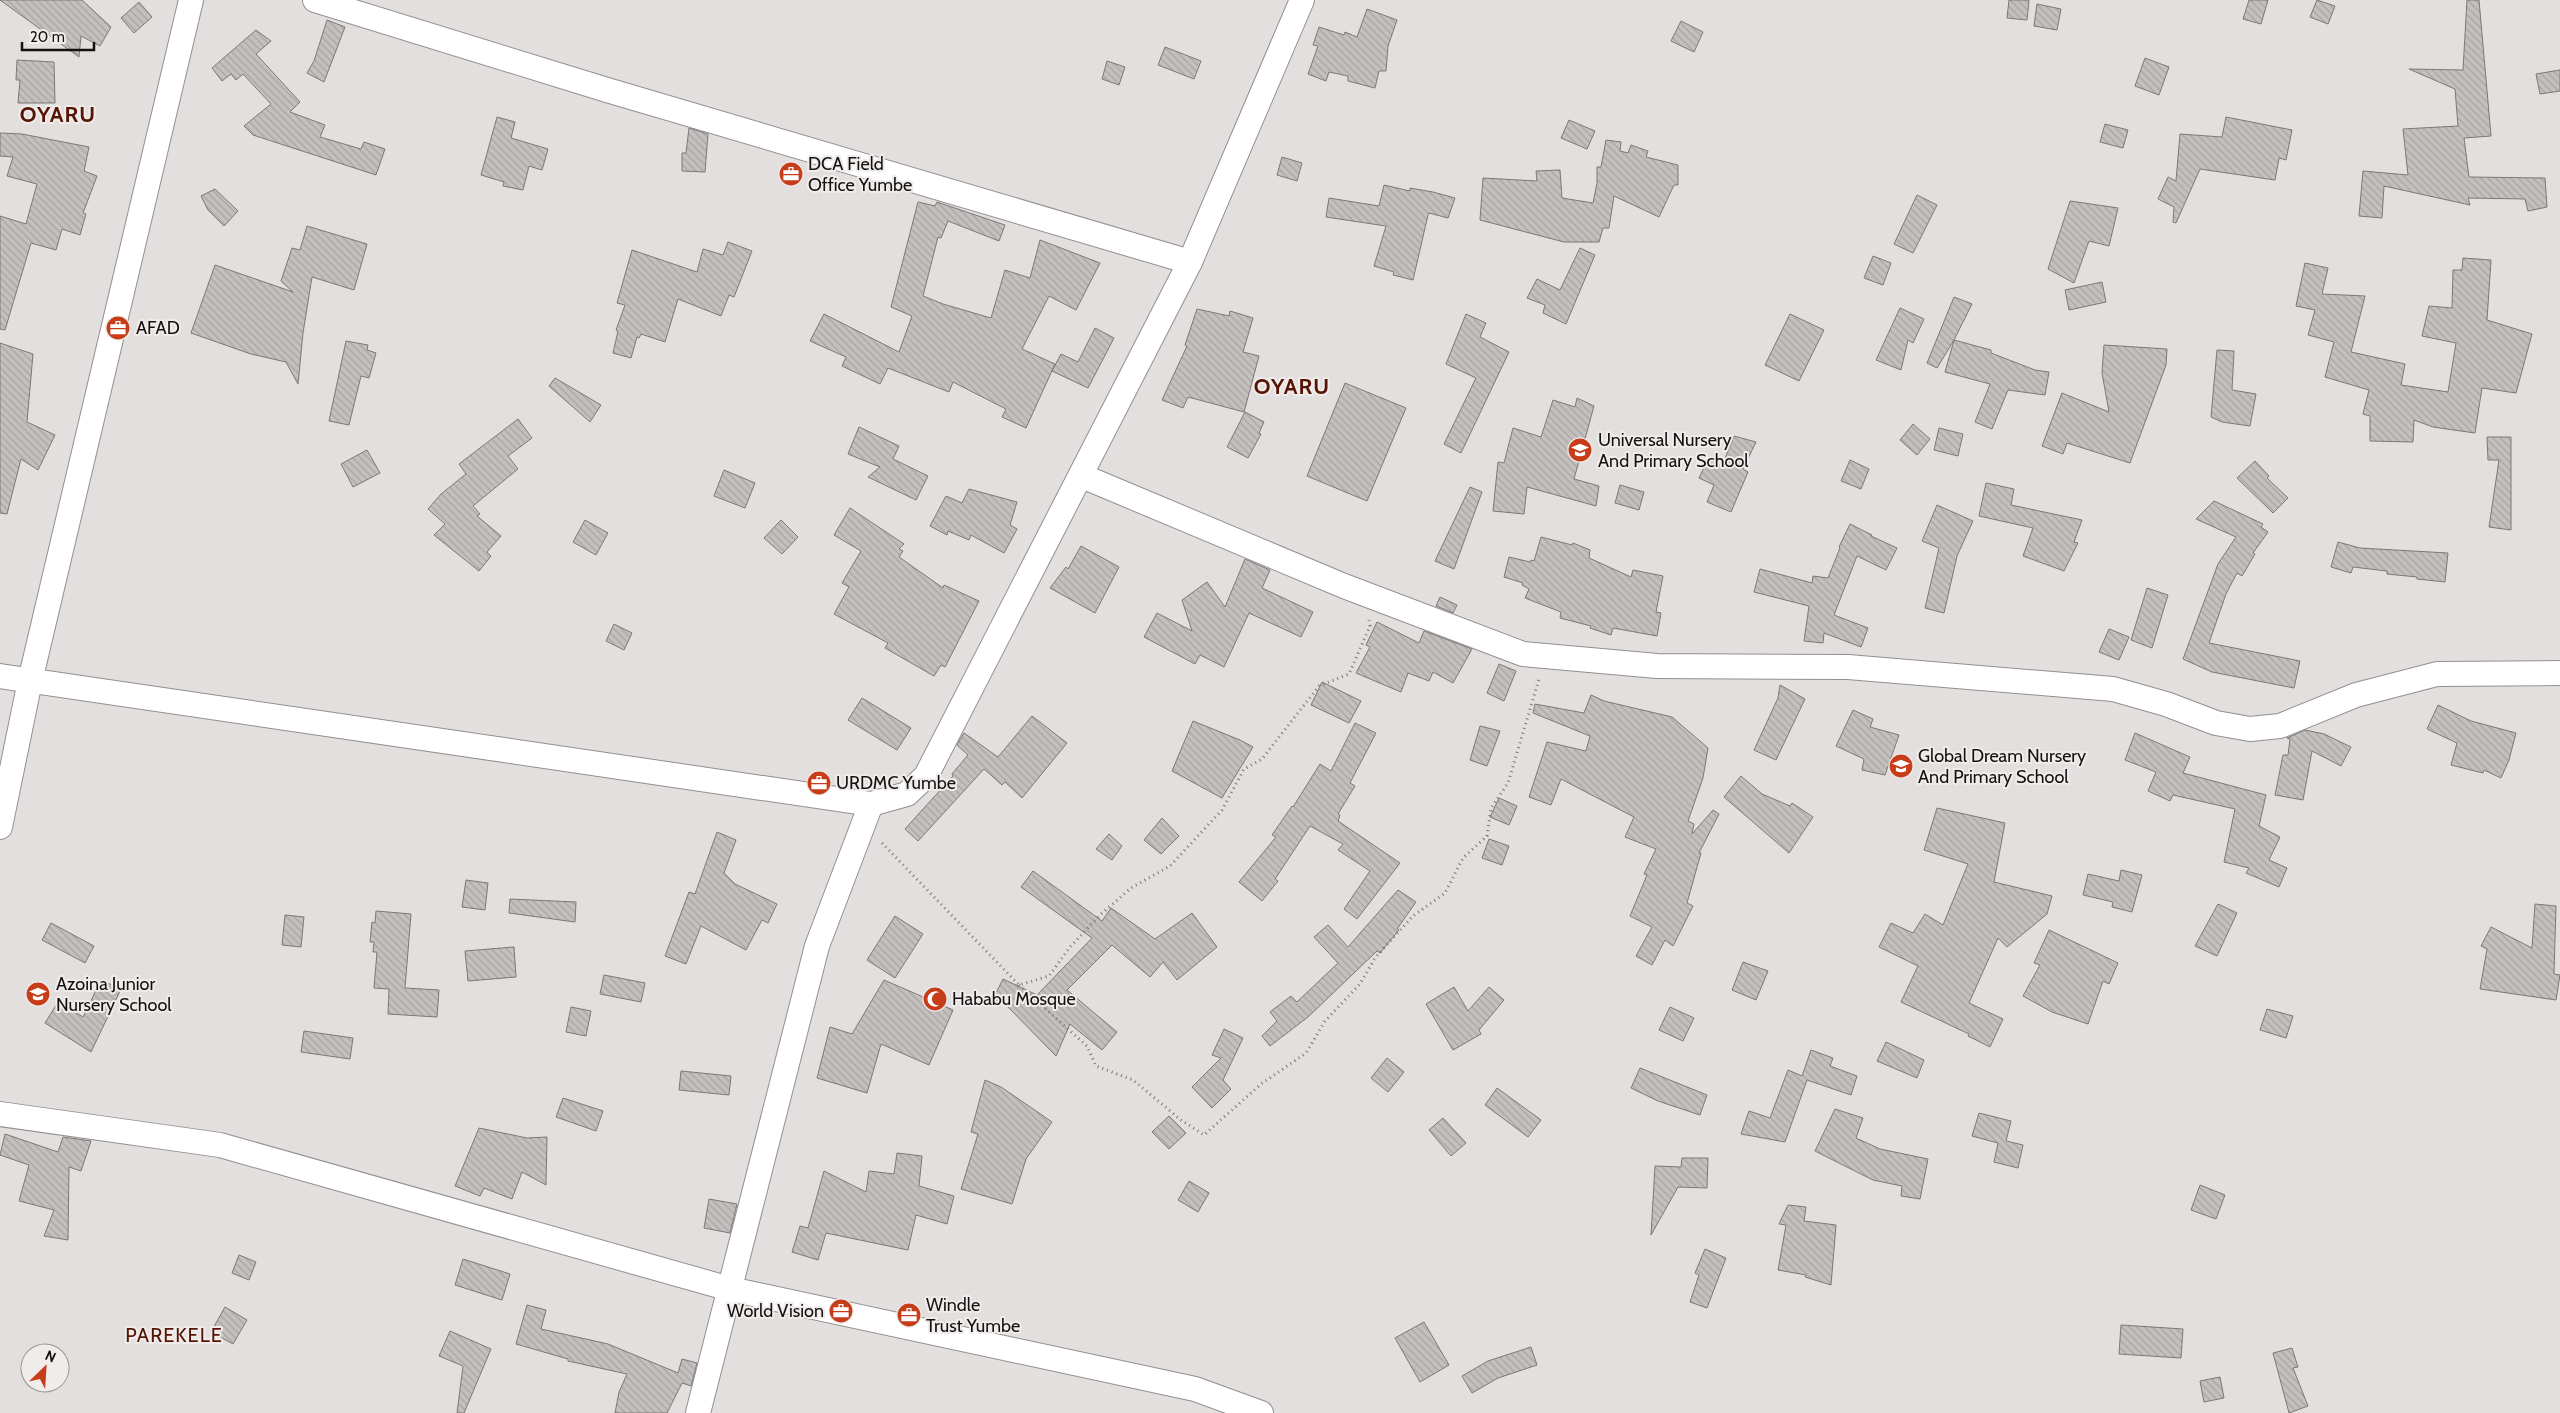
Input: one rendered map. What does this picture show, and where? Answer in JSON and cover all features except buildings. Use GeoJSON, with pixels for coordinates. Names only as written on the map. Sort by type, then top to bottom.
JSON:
{"type":"FeatureCollection","features":[{"type":"Feature","properties":{"kind":"street"},"geometry":{"type":"LineString","coordinates":[[0,827],[30,681],[191,0]]}},
{"type":"Feature","properties":{"kind":"street"},"geometry":{"type":"LineString","coordinates":[[315,0],[607,90],[1190,262]]}},
{"type":"Feature","properties":{"kind":"street"},"geometry":{"type":"LineString","coordinates":[[0,676],[871,804],[907,794],[926,776],[1082,476],[1190,262],[1302,0]]}},
{"type":"Feature","properties":{"kind":"street"},"geometry":{"type":"LineString","coordinates":[[1082,476],[1366,594],[1523,654],[1657,666],[1848,667],[2103,688],[2166,704],[2216,723],[2250,729],[2280,726],[2356,695],[2437,674],[2560,673]]}},
{"type":"Feature","properties":{"kind":"street"},"geometry":{"type":"LineString","coordinates":[[698,1413],[817,946],[871,804]]}},
{"type":"Feature","properties":{"kind":"street"},"geometry":{"type":"LineString","coordinates":[[0,1114],[220,1145],[730,1290],[1195,1389],[1261,1413]]}},
{"type":"Feature","properties":{"kind":"path"},"geometry":{"type":"LineString","coordinates":[[1019,985],[1049,976],[1070,947],[1106,910],[1131,888],[1170,866],[1222,810],[1244,769],[1262,759],[1319,686],[1349,674],[1370,626],[1366,594]]}},
{"type":"Feature","properties":{"kind":"path"},"geometry":{"type":"LineString","coordinates":[[871,804],[882,846],[1019,985],[1087,1046],[1096,1066],[1133,1080],[1182,1120],[1204,1135],[1261,1084],[1306,1053],[1325,1021],[1360,984],[1375,958],[1413,916],[1445,892],[1462,858],[1487,836],[1491,808],[1508,783],[1546,657]]}},
{"type":"Feature","properties":{"kind":"place","name":"DCA Field Office Yumbe"},"geometry":{"type":"Point","coordinates":[791,174]}},
{"type":"Feature","properties":{"kind":"place","name":"AFAD"},"geometry":{"type":"Point","coordinates":[118,328]}},
{"type":"Feature","properties":{"kind":"place","name":"Universal Nursery And Primary School"},"geometry":{"type":"Point","coordinates":[1580,450]}},
{"type":"Feature","properties":{"kind":"place","name":"Global Dream Nursery And Primary School"},"geometry":{"type":"Point","coordinates":[1901,766]}},
{"type":"Feature","properties":{"kind":"place","name":"URDMC Yumbe"},"geometry":{"type":"Point","coordinates":[819,783]}},
{"type":"Feature","properties":{"kind":"place","name":"Azoina Junior Nursery School"},"geometry":{"type":"Point","coordinates":[38,994]}},
{"type":"Feature","properties":{"kind":"place","name":"Hababu Mosque"},"geometry":{"type":"Point","coordinates":[935,999]}},
{"type":"Feature","properties":{"kind":"place","name":"World Vision"},"geometry":{"type":"Point","coordinates":[841,1311]}},
{"type":"Feature","properties":{"kind":"place","name":"Windle Trust Yumbe"},"geometry":{"type":"Point","coordinates":[909,1315]}},
{"type":"Feature","properties":{"kind":"district","name":"OYARU"},"geometry":{"type":"Point","coordinates":[58,114]}},
{"type":"Feature","properties":{"kind":"district","name":"OYARU"},"geometry":{"type":"Point","coordinates":[1292,386]}},
{"type":"Feature","properties":{"kind":"district","name":"PAREKELE"},"geometry":{"type":"Point","coordinates":[174,1335]}}]}
